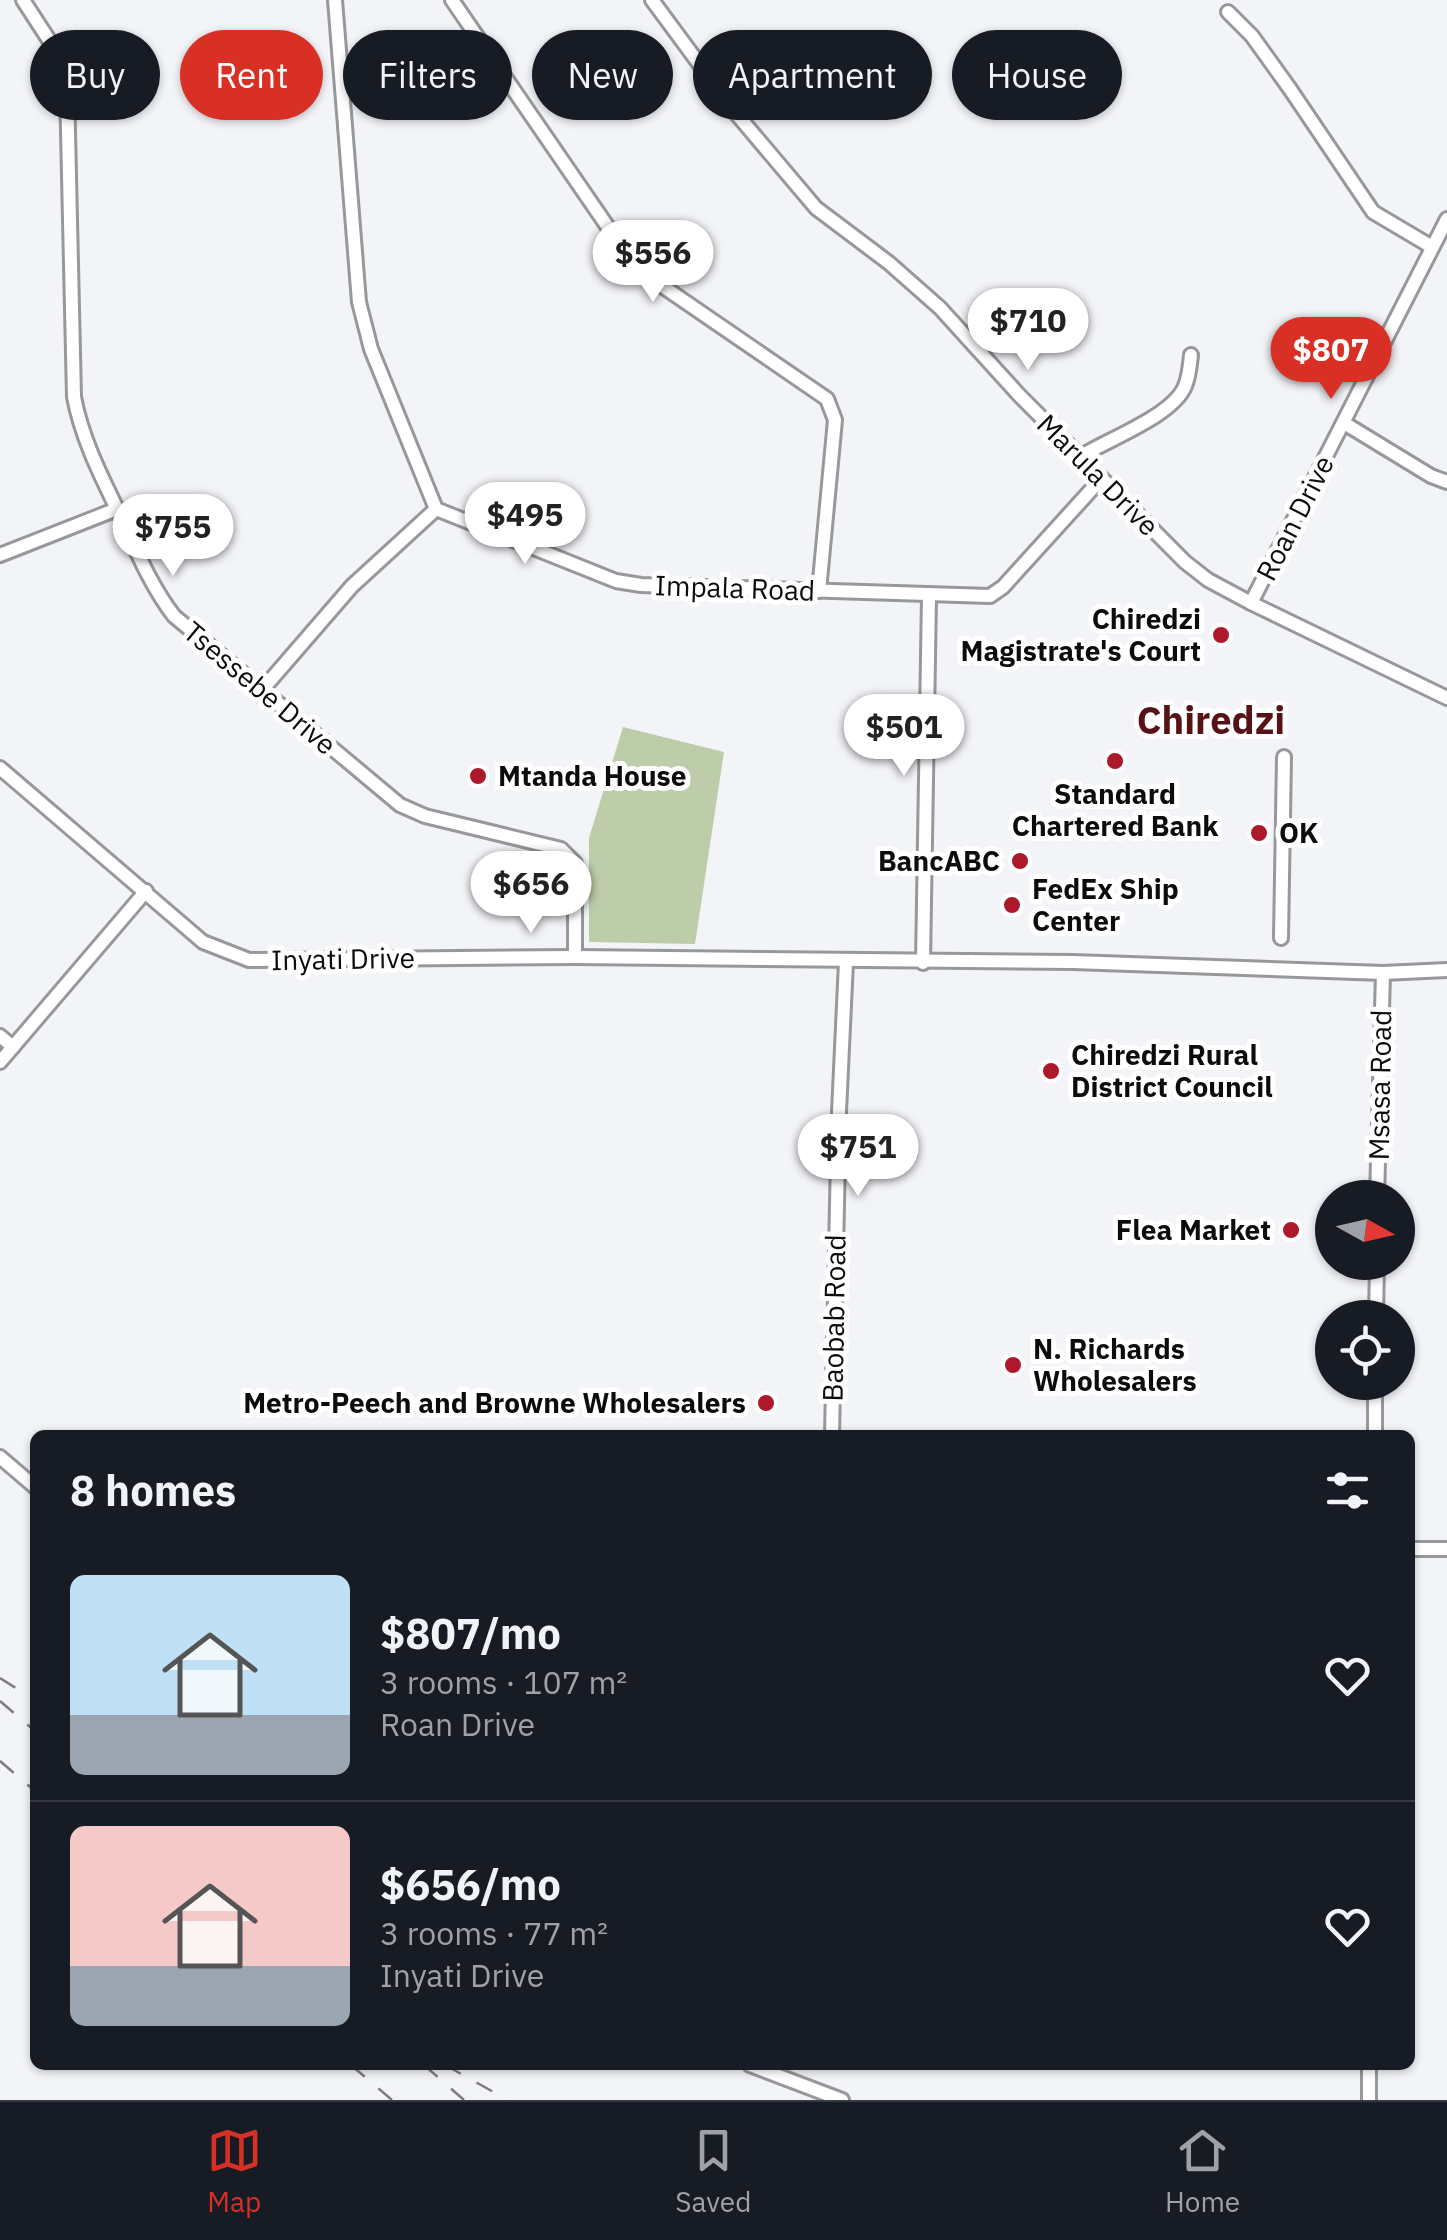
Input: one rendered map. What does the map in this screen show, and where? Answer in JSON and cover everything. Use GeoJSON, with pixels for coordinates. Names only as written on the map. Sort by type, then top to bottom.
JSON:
{"type":"FeatureCollection","features":[{"type":"Feature","properties":{"kind":"street","name":"Tsessebe Drive"},"geometry":{"type":"LineString","coordinates":[[23,0],[64,70],[74,398],[86,443],[156,593],[174,616],[400,806],[425,816],[561,850],[575,863],[575,957]]}},
{"type":"Feature","properties":{"kind":"street"},"geometry":{"type":"LineString","coordinates":[[262,690],[352,586],[436,509],[371,349],[358,302],[336,0]]}},
{"type":"Feature","properties":{"kind":"street"},"geometry":{"type":"LineString","coordinates":[[452,0],[636,268],[832,407],[835,420],[819,591]]}},
{"type":"Feature","properties":{"kind":"street","name":"Marula Drive"},"geometry":{"type":"LineString","coordinates":[[652,0],[734,111],[816,208],[889,263],[940,308],[1184,562],[1251,603],[1445,697]]}},
{"type":"Feature","properties":{"kind":"street"},"geometry":{"type":"LineString","coordinates":[[1228,12],[1252,36],[1290,88],[1373,212],[1432,247]]}},
{"type":"Feature","properties":{"kind":"street","name":"Roan Drive"},"geometry":{"type":"LineString","coordinates":[[1251,603],[1447,219]]}},
{"type":"Feature","properties":{"kind":"street"},"geometry":{"type":"LineString","coordinates":[[1080,457],[1162,414],[1186,386],[1191,355]]}},
{"type":"Feature","properties":{"kind":"street"},"geometry":{"type":"LineString","coordinates":[[1344,424],[1430,476],[1447,482]]}},
{"type":"Feature","properties":{"kind":"street","name":"Impala Road"},"geometry":{"type":"LineString","coordinates":[[436,509],[616,580],[641,585],[990,596],[1101,479]]}},
{"type":"Feature","properties":{"kind":"street"},"geometry":{"type":"LineString","coordinates":[[0,555],[117,509]]}},
{"type":"Feature","properties":{"kind":"street"},"geometry":{"type":"LineString","coordinates":[[923,962],[929,596]]}},
{"type":"Feature","properties":{"kind":"street"},"geometry":{"type":"LineString","coordinates":[[1281,938],[1284,757]]}},
{"type":"Feature","properties":{"kind":"street","name":"Inyati Drive"},"geometry":{"type":"LineString","coordinates":[[0,768],[203,942],[249,960],[575,957],[1114,964],[1383,973],[1447,970]]}},
{"type":"Feature","properties":{"kind":"street"},"geometry":{"type":"LineString","coordinates":[[0,1062],[146,891]]}},
{"type":"Feature","properties":{"kind":"street","name":"Baobab Road"},"geometry":{"type":"LineString","coordinates":[[832,1430],[838,1112],[846,962]]}},
{"type":"Feature","properties":{"kind":"street","name":"Msasa Road"},"geometry":{"type":"LineString","coordinates":[[1377,1180],[1383,973]]}},
{"type":"Feature","properties":{"kind":"street"},"geometry":{"type":"LineString","coordinates":[[0,1036],[13,1047]]}},
{"type":"Feature","properties":{"kind":"street"},"geometry":{"type":"LineString","coordinates":[[1375,1430],[1376,1400]]}},
{"type":"Feature","properties":{"kind":"street"},"geometry":{"type":"LineString","coordinates":[[0,1457],[30,1483]]}},
{"type":"Feature","properties":{"kind":"street"},"geometry":{"type":"LineString","coordinates":[[1415,1548],[1447,1549]]}},
{"type":"Feature","properties":{"kind":"street"},"geometry":{"type":"LineString","coordinates":[[771,2070],[842,2100]]}},
{"type":"Feature","properties":{"kind":"street"},"geometry":{"type":"LineString","coordinates":[[1368,2100],[1369,2070]]}},
{"type":"Feature","properties":{"kind":"green space"},"geometry":{"type":"Polygon","coordinates":[[[623,727],[724,752],[695,944],[589,942],[589,838],[623,727]]]}},
{"type":"Feature","properties":{"kind":"railway"},"geometry":{"type":"LineString","coordinates":[[0,1678],[30,1697]]}},
{"type":"Feature","properties":{"kind":"railway"},"geometry":{"type":"LineString","coordinates":[[0,1701],[30,1727]]}},
{"type":"Feature","properties":{"kind":"railway"},"geometry":{"type":"LineString","coordinates":[[0,1761],[30,1787]]}},
{"type":"Feature","properties":{"kind":"railway"},"geometry":{"type":"LineString","coordinates":[[357,2070],[392,2100]]}},
{"type":"Feature","properties":{"kind":"railway"},"geometry":{"type":"LineString","coordinates":[[430,2070],[464,2100]]}},
{"type":"Feature","properties":{"kind":"railway"},"geometry":{"type":"LineString","coordinates":[[454,2070],[508,2100]]}},
{"type":"Feature","properties":{"kind":"place","name":"Chiredzi Magistrate's Court"},"geometry":{"type":"Point","coordinates":[1221,635]}},
{"type":"Feature","properties":{"kind":"place","name":"Standard Chartered Bank"},"geometry":{"type":"Point","coordinates":[1115,761]}},
{"type":"Feature","properties":{"kind":"place","name":"Mtanda House"},"geometry":{"type":"Point","coordinates":[478,776]}},
{"type":"Feature","properties":{"kind":"place","name":"OK"},"geometry":{"type":"Point","coordinates":[1259,833]}},
{"type":"Feature","properties":{"kind":"place","name":"BancABC"},"geometry":{"type":"Point","coordinates":[1020,861]}},
{"type":"Feature","properties":{"kind":"place","name":"FedEx Ship Center"},"geometry":{"type":"Point","coordinates":[1012,905]}},
{"type":"Feature","properties":{"kind":"place","name":"Chiredzi Rural District Council"},"geometry":{"type":"Point","coordinates":[1051,1071]}},
{"type":"Feature","properties":{"kind":"place","name":"Flea Market"},"geometry":{"type":"Point","coordinates":[1291,1230]}},
{"type":"Feature","properties":{"kind":"place","name":"N. Richards Wholesalers"},"geometry":{"type":"Point","coordinates":[1013,1365]}},
{"type":"Feature","properties":{"kind":"place","name":"Metro-Peech and Browne Wholesalers"},"geometry":{"type":"Point","coordinates":[766,1403]}},
{"type":"Feature","properties":{"kind":"district","name":"Chiredzi"},"geometry":{"type":"Point","coordinates":[1211,721]}}]}
